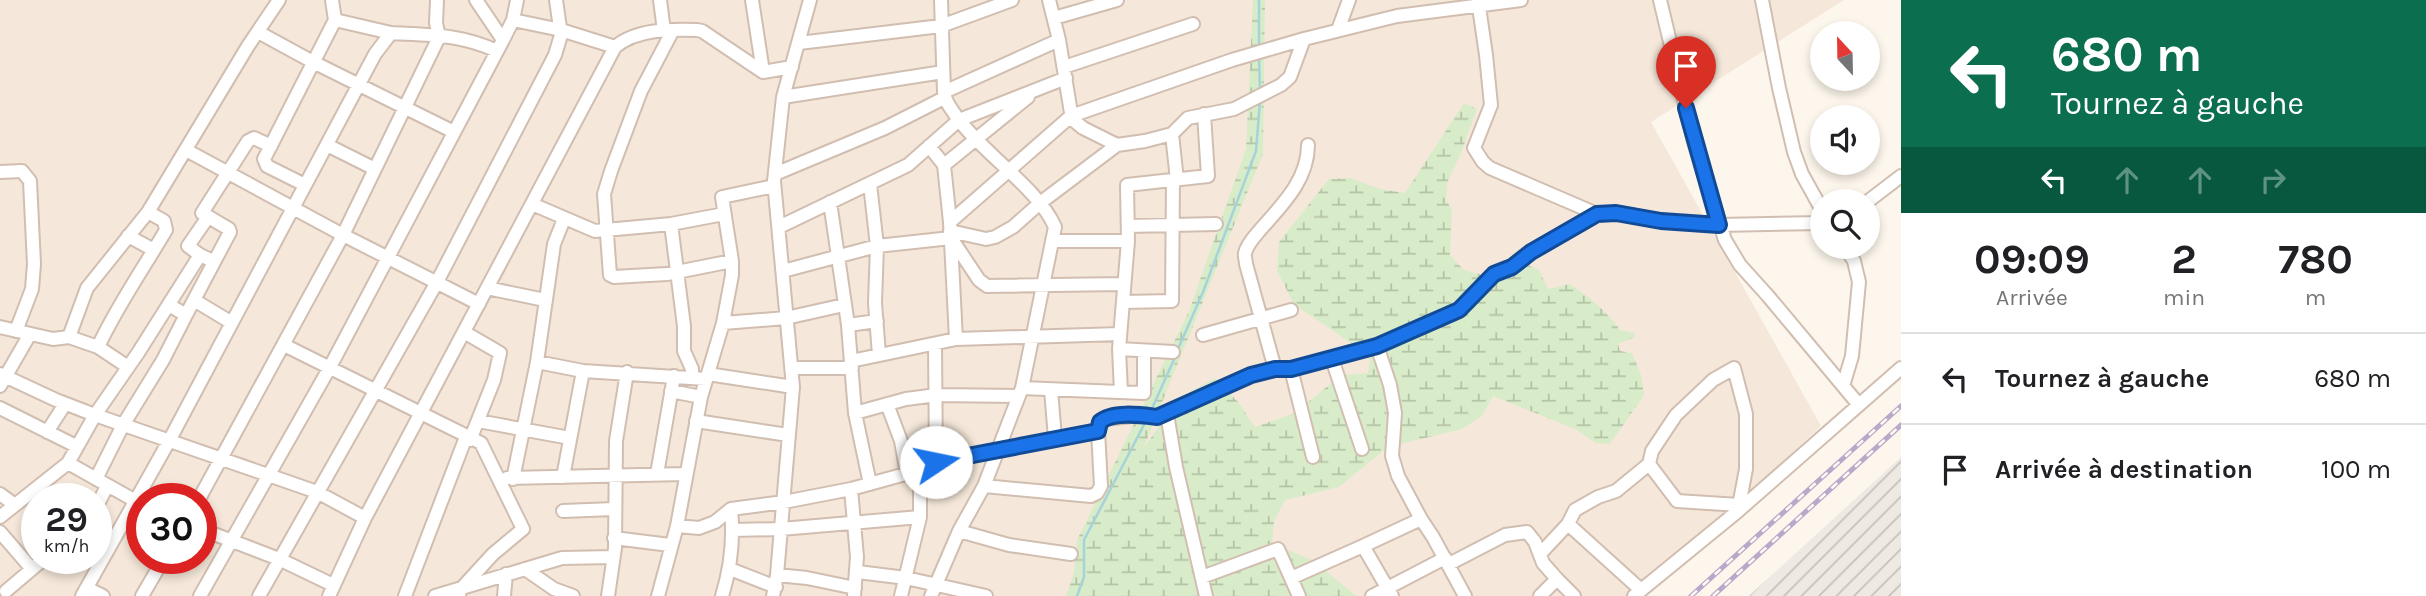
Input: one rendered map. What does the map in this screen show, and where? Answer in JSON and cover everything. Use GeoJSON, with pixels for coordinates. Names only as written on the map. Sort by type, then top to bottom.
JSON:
{"type":"FeatureCollection","features":[{"type":"Feature","properties":{"kind":"street"},"geometry":{"type":"LineString","coordinates":[[69,337],[87,288],[148,212],[279,0]]}},
{"type":"Feature","properties":{"kind":"street"},"geometry":{"type":"LineString","coordinates":[[305,186],[267,166],[264,159],[335,20],[331,0]]}},
{"type":"Feature","properties":{"kind":"street"},"geometry":{"type":"LineString","coordinates":[[209,483],[343,235],[440,35],[436,23],[437,0]]}},
{"type":"Feature","properties":{"kind":"street"},"geometry":{"type":"LineString","coordinates":[[476,0],[500,45]]}},
{"type":"Feature","properties":{"kind":"street"},"geometry":{"type":"LineString","coordinates":[[200,596],[330,367],[513,20],[517,0]]}},
{"type":"Feature","properties":{"kind":"street"},"geometry":{"type":"LineString","coordinates":[[259,596],[438,282],[555,55],[561,30],[556,0]]}},
{"type":"Feature","properties":{"kind":"street"},"geometry":{"type":"LineString","coordinates":[[660,0],[669,30],[641,91],[611,171],[604,198],[612,276],[677,272],[732,261]]}},
{"type":"Feature","properties":{"kind":"street"},"geometry":{"type":"LineString","coordinates":[[752,0],[763,72]]}},
{"type":"Feature","properties":{"kind":"street"},"geometry":{"type":"LineString","coordinates":[[776,590],[793,387],[775,180],[783,97],[810,0]]}},
{"type":"Feature","properties":{"kind":"street"},"geometry":{"type":"LineString","coordinates":[[932,591],[959,531],[985,486],[1020,392],[1054,224],[1040,203],[974,140],[944,95],[941,0]]}},
{"type":"Feature","properties":{"kind":"street"},"geometry":{"type":"LineString","coordinates":[[799,43],[941,26],[1012,0]]}},
{"type":"Feature","properties":{"kind":"street"},"geometry":{"type":"LineString","coordinates":[[1049,0],[1059,40],[1071,116],[1083,128],[1117,145]]}},
{"type":"Feature","properties":{"kind":"street"},"geometry":{"type":"LineString","coordinates":[[1054,18],[1116,0]]}},
{"type":"Feature","properties":{"kind":"street"},"geometry":{"type":"LineString","coordinates":[[1338,30],[1349,0]]}},
{"type":"Feature","properties":{"kind":"street"},"geometry":{"type":"LineString","coordinates":[[950,230],[1008,172],[1071,116],[1232,60],[1338,30],[1397,16],[1478,3],[1521,0]]}},
{"type":"Feature","properties":{"kind":"street"},"geometry":{"type":"LineString","coordinates":[[1661,0],[1693,142],[1719,225],[1740,265],[1858,405]]}},
{"type":"Feature","properties":{"kind":"street"},"geometry":{"type":"LineString","coordinates":[[1762,0],[1794,152],[1810,189]]}},
{"type":"Feature","properties":{"kind":"street"},"geometry":{"type":"LineString","coordinates":[[1478,3],[1491,105],[1474,145],[1475,151],[1490,167],[1597,214],[1616,213],[1661,221],[1719,225],[1810,223]]}},
{"type":"Feature","properties":{"kind":"street"},"geometry":{"type":"LineString","coordinates":[[335,20],[391,33],[440,35],[500,45]]}},
{"type":"Feature","properties":{"kind":"street"},"geometry":{"type":"LineString","coordinates":[[513,20],[561,30],[615,47]]}},
{"type":"Feature","properties":{"kind":"street"},"geometry":{"type":"LineString","coordinates":[[944,165],[1036,90],[1065,72],[1193,24]]}},
{"type":"Feature","properties":{"kind":"street"},"geometry":{"type":"LineString","coordinates":[[217,535],[279,559],[331,590],[365,518],[615,47],[626,39],[669,30],[702,31],[763,72],[792,67]]}},
{"type":"Feature","properties":{"kind":"street"},"geometry":{"type":"LineString","coordinates":[[258,32],[454,132]]}},
{"type":"Feature","properties":{"kind":"street"},"geometry":{"type":"LineString","coordinates":[[148,483],[358,85],[375,54],[391,33]]}},
{"type":"Feature","properties":{"kind":"street"},"geometry":{"type":"LineString","coordinates":[[783,271],[950,230],[986,239],[995,237],[1013,228],[1040,203],[1117,145],[1172,134],[1188,118],[1238,108],[1285,83],[1290,77],[1304,39]]}},
{"type":"Feature","properties":{"kind":"street"},"geometry":{"type":"LineString","coordinates":[[658,596],[677,526],[701,397],[723,323],[732,261],[723,196],[775,180],[1059,40]]}},
{"type":"Feature","properties":{"kind":"street"},"geometry":{"type":"LineString","coordinates":[[783,97],[943,72]]}},
{"type":"Feature","properties":{"kind":"street"},"geometry":{"type":"LineString","coordinates":[[779,227],[911,162],[959,120],[1036,90]]}},
{"type":"Feature","properties":{"kind":"street"},"geometry":{"type":"LineString","coordinates":[[1121,393],[1119,349],[1128,241],[1126,185],[1208,176],[1204,114]]}},
{"type":"Feature","properties":{"kind":"street"},"geometry":{"type":"LineString","coordinates":[[1123,302],[1172,301],[1175,180],[1172,134]]}},
{"type":"Feature","properties":{"kind":"street"},"geometry":{"type":"LineString","coordinates":[[96,479],[123,425],[163,360],[230,231],[202,213],[251,139],[271,146]]}},
{"type":"Feature","properties":{"kind":"street"},"geometry":{"type":"LineString","coordinates":[[327,145],[375,169]]}},
{"type":"Feature","properties":{"kind":"street"},"geometry":{"type":"LineString","coordinates":[[1275,369],[1245,252],[1251,240],[1300,181],[1308,161],[1308,145]]}},
{"type":"Feature","properties":{"kind":"street"},"geometry":{"type":"LineString","coordinates":[[929,146],[944,165],[956,339]]}},
{"type":"Feature","properties":{"kind":"street"},"geometry":{"type":"LineString","coordinates":[[187,150],[293,209],[479,304]]}},
{"type":"Feature","properties":{"kind":"street"},"geometry":{"type":"LineString","coordinates":[[0,172],[22,171],[30,181],[34,264],[32,289],[16,331]]}},
{"type":"Feature","properties":{"kind":"street"},"geometry":{"type":"LineString","coordinates":[[1880,192],[1901,176]]}},
{"type":"Feature","properties":{"kind":"street"},"geometry":{"type":"LineString","coordinates":[[870,184],[877,246],[879,355]]}},
{"type":"Feature","properties":{"kind":"street"},"geometry":{"type":"LineString","coordinates":[[830,202],[848,325],[855,413],[870,484]]}},
{"type":"Feature","properties":{"kind":"street"},"geometry":{"type":"LineString","coordinates":[[532,204],[595,232],[671,224],[724,214]]}},
{"type":"Feature","properties":{"kind":"street"},"geometry":{"type":"LineString","coordinates":[[98,347],[115,311],[166,226],[164,221],[148,212]]}},
{"type":"Feature","properties":{"kind":"street"},"geometry":{"type":"LineString","coordinates":[[985,486],[1091,496],[1097,493],[1101,486],[1098,431],[1103,419],[1162,416],[1251,375],[1275,369],[1291,369],[1377,346],[1459,310],[1494,274],[1512,267],[1531,252],[1597,214]]}},
{"type":"Feature","properties":{"kind":"street"},"geometry":{"type":"LineString","coordinates":[[208,216],[188,246],[213,261]]}},
{"type":"Feature","properties":{"kind":"street"},"geometry":{"type":"LineString","coordinates":[[513,480],[537,362],[554,244],[564,219]]}},
{"type":"Feature","properties":{"kind":"street"},"geometry":{"type":"LineString","coordinates":[[671,224],[684,326],[684,351],[693,370],[692,377]]}},
{"type":"Feature","properties":{"kind":"street"},"geometry":{"type":"LineString","coordinates":[[1128,226],[1216,224]]}},
{"type":"Feature","properties":{"kind":"street"},"geometry":{"type":"LineString","coordinates":[[950,230],[982,284],[1124,284]]}},
{"type":"Feature","properties":{"kind":"street"},"geometry":{"type":"LineString","coordinates":[[128,236],[154,250]]}},
{"type":"Feature","properties":{"kind":"street"},"geometry":{"type":"LineString","coordinates":[[1052,241],[1128,241]]}},
{"type":"Feature","properties":{"kind":"street"},"geometry":{"type":"LineString","coordinates":[[43,483],[68,463],[95,415],[200,255]]}},
{"type":"Feature","properties":{"kind":"street"},"geometry":{"type":"LineString","coordinates":[[1843,386],[1852,356],[1860,282],[1853,259]]}},
{"type":"Feature","properties":{"kind":"street"},"geometry":{"type":"LineString","coordinates":[[487,288],[545,300]]}},
{"type":"Feature","properties":{"kind":"street"},"geometry":{"type":"LineString","coordinates":[[194,300],[232,323]]}},
{"type":"Feature","properties":{"kind":"street"},"geometry":{"type":"LineString","coordinates":[[169,305],[187,315]]}},
{"type":"Feature","properties":{"kind":"street"},"geometry":{"type":"LineString","coordinates":[[723,323],[786,318],[844,305]]}},
{"type":"Feature","properties":{"kind":"street"},"geometry":{"type":"LineString","coordinates":[[1203,335],[1291,310]]}},
{"type":"Feature","properties":{"kind":"street"},"geometry":{"type":"LineString","coordinates":[[848,325],[877,321]]}},
{"type":"Feature","properties":{"kind":"street"},"geometry":{"type":"LineString","coordinates":[[0,327],[53,339],[69,337],[98,347],[128,367]]}},
{"type":"Feature","properties":{"kind":"street"},"geometry":{"type":"LineString","coordinates":[[405,596],[494,380],[499,353],[464,332]]}},
{"type":"Feature","properties":{"kind":"street"},"geometry":{"type":"LineString","coordinates":[[30,334],[2,379],[95,415],[317,492],[365,518]]}},
{"type":"Feature","properties":{"kind":"street"},"geometry":{"type":"LineString","coordinates":[[792,368],[851,364],[879,355],[956,339],[1120,334]]}},
{"type":"Feature","properties":{"kind":"street"},"geometry":{"type":"LineString","coordinates":[[935,344],[936,462]]}},
{"type":"Feature","properties":{"kind":"street"},"geometry":{"type":"LineString","coordinates":[[284,345],[468,439],[481,443],[523,529],[493,554],[460,593]]}},
{"type":"Feature","properties":{"kind":"street"},"geometry":{"type":"LineString","coordinates":[[1377,346],[1390,385],[1395,413],[1392,456],[1398,476],[1465,596]]}},
{"type":"Feature","properties":{"kind":"street"},"geometry":{"type":"LineString","coordinates":[[1119,349],[1173,352]]}},
{"type":"Feature","properties":{"kind":"street"},"geometry":{"type":"LineString","coordinates":[[855,413],[906,399],[937,396],[1051,390],[1144,393],[1144,351]]}},
{"type":"Feature","properties":{"kind":"street"},"geometry":{"type":"LineString","coordinates":[[1332,359],[1362,449]]}},
{"type":"Feature","properties":{"kind":"street"},"geometry":{"type":"LineString","coordinates":[[537,362],[583,371],[707,377],[793,387]]}},
{"type":"Feature","properties":{"kind":"street"},"geometry":{"type":"LineString","coordinates":[[1568,524],[1637,593],[1901,368]]}},
{"type":"Feature","properties":{"kind":"street"},"geometry":{"type":"LineString","coordinates":[[1291,369],[1313,457]]}},
{"type":"Feature","properties":{"kind":"street"},"geometry":{"type":"LineString","coordinates":[[1540,554],[1568,524],[1575,510],[1598,497],[1616,491],[1649,464],[1652,451],[1676,415],[1713,380],[1735,369],[1746,414],[1745,484],[1739,508]]}},
{"type":"Feature","properties":{"kind":"street"},"geometry":{"type":"LineString","coordinates":[[563,477],[583,371]]}},
{"type":"Feature","properties":{"kind":"street"},"geometry":{"type":"LineString","coordinates":[[608,596],[614,538],[616,441],[627,372]]}},
{"type":"Feature","properties":{"kind":"street"},"geometry":{"type":"LineString","coordinates":[[657,474],[674,376]]}},
{"type":"Feature","properties":{"kind":"street"},"geometry":{"type":"LineString","coordinates":[[1051,390],[1055,438]]}},
{"type":"Feature","properties":{"kind":"street"},"geometry":{"type":"LineString","coordinates":[[671,391],[701,397]]}},
{"type":"Feature","properties":{"kind":"street"},"geometry":{"type":"LineString","coordinates":[[47,432],[65,404]]}},
{"type":"Feature","properties":{"kind":"street"},"geometry":{"type":"LineString","coordinates":[[887,404],[913,472],[920,517],[901,596]]}},
{"type":"Feature","properties":{"kind":"street"},"geometry":{"type":"LineString","coordinates":[[0,408],[76,446]]}},
{"type":"Feature","properties":{"kind":"street"},"geometry":{"type":"LineString","coordinates":[[1162,416],[1206,596]]}},
{"type":"Feature","properties":{"kind":"street"},"geometry":{"type":"LineString","coordinates":[[478,421],[570,438]]}},
{"type":"Feature","properties":{"kind":"street"},"geometry":{"type":"LineString","coordinates":[[696,421],[788,435]]}},
{"type":"Feature","properties":{"kind":"street"},"geometry":{"type":"LineString","coordinates":[[677,526],[699,528],[715,522],[731,509],[851,489],[913,472],[936,462],[1098,431]]}},
{"type":"Feature","properties":{"kind":"street"},"geometry":{"type":"LineString","coordinates":[[68,463],[102,483]]}},
{"type":"Feature","properties":{"kind":"street"},"geometry":{"type":"LineString","coordinates":[[1649,464],[1677,501],[1739,508]]}},
{"type":"Feature","properties":{"kind":"street"},"geometry":{"type":"LineString","coordinates":[[497,475],[513,480],[685,474]]}},
{"type":"Feature","properties":{"kind":"street"},"geometry":{"type":"LineString","coordinates":[[730,569],[776,590],[807,578],[855,592],[858,572],[851,489]]}},
{"type":"Feature","properties":{"kind":"street"},"geometry":{"type":"LineString","coordinates":[[0,494],[15,505]]}},
{"type":"Feature","properties":{"kind":"street"},"geometry":{"type":"LineString","coordinates":[[0,517],[21,500]]}},
{"type":"Feature","properties":{"kind":"street"},"geometry":{"type":"LineString","coordinates":[[563,511],[614,509]]}},
{"type":"Feature","properties":{"kind":"street"},"geometry":{"type":"LineString","coordinates":[[722,596],[730,569],[733,530],[731,509]]}},
{"type":"Feature","properties":{"kind":"street"},"geometry":{"type":"LineString","coordinates":[[733,530],[781,529],[920,517]]}},
{"type":"Feature","properties":{"kind":"street"},"geometry":{"type":"LineString","coordinates":[[1291,578],[1421,519]]}},
{"type":"Feature","properties":{"kind":"street"},"geometry":{"type":"LineString","coordinates":[[103,596],[84,592],[126,523]]}},
{"type":"Feature","properties":{"kind":"street"},"geometry":{"type":"LineString","coordinates":[[959,531],[1009,545],[1071,554]]}},
{"type":"Feature","properties":{"kind":"street"},"geometry":{"type":"LineString","coordinates":[[0,532],[21,556]]}},
{"type":"Feature","properties":{"kind":"street"},"geometry":{"type":"LineString","coordinates":[[1371,596],[1389,592],[1447,561],[1505,535],[1527,533],[1535,542],[1543,563],[1574,596]]}},
{"type":"Feature","properties":{"kind":"street"},"geometry":{"type":"LineString","coordinates":[[614,538],[670,545]]}},
{"type":"Feature","properties":{"kind":"street"},"geometry":{"type":"LineString","coordinates":[[1363,546],[1389,592]]}},
{"type":"Feature","properties":{"kind":"street"},"geometry":{"type":"LineString","coordinates":[[1202,577],[1278,549],[1299,596]]}},
{"type":"Feature","properties":{"kind":"street"},"geometry":{"type":"LineString","coordinates":[[435,596],[460,593],[506,574],[562,558],[613,557]]}},
{"type":"Feature","properties":{"kind":"street"},"geometry":{"type":"LineString","coordinates":[[525,569],[553,592],[573,596]]}},
{"type":"Feature","properties":{"kind":"street"},"geometry":{"type":"LineString","coordinates":[[858,572],[906,578],[932,591],[986,596]]}},
{"type":"Feature","properties":{"kind":"street"},"geometry":{"type":"LineString","coordinates":[[7,591],[26,574]]}},
{"type":"Feature","properties":{"kind":"street"},"geometry":{"type":"LineString","coordinates":[[142,596],[155,574]]}},
{"type":"Feature","properties":{"kind":"street"},"geometry":{"type":"LineString","coordinates":[[504,596],[506,574]]}},
{"type":"Feature","properties":{"kind":"street"},"geometry":{"type":"LineString","coordinates":[[1540,596],[1557,579]]}},
{"type":"Feature","properties":{"kind":"shaded area"},"geometry":{"type":"Polygon","coordinates":[[[0,0],[1844,0],[1651,122],[1821,426],[1638,596],[0,596],[0,0]]]}},
{"type":"Feature","properties":{"kind":"shaded area"},"geometry":{"type":"Polygon","coordinates":[[[1901,457],[1901,596],[1749,596],[1901,457]]]}},
{"type":"Feature","properties":{"kind":"green space"},"geometry":{"type":"Polygon","coordinates":[[[1253,0],[1265,0],[1263,154],[1143,449],[1179,398],[1215,378],[1238,402],[1255,427],[1295,413],[1341,375],[1368,373],[1371,350],[1355,346],[1294,304],[1277,271],[1279,242],[1329,179],[1350,178],[1380,189],[1405,193],[1464,103],[1477,109],[1447,183],[1446,200],[1452,210],[1450,255],[1464,270],[1495,278],[1510,257],[1539,270],[1548,289],[1570,284],[1591,299],[1620,330],[1635,333],[1635,337],[1618,344],[1620,351],[1632,353],[1641,375],[1644,395],[1610,444],[1596,443],[1575,429],[1493,396],[1482,416],[1462,429],[1388,447],[1339,487],[1285,500],[1274,521],[1272,543],[1314,561],[1356,596],[1066,596],[1074,573],[1077,540],[1189,311],[1246,149],[1253,0]]]}},
{"type":"Feature","properties":{"kind":"waterway"},"geometry":{"type":"LineString","coordinates":[[1259,0],[1259,49]]}},
{"type":"Feature","properties":{"kind":"waterway"},"geometry":{"type":"LineString","coordinates":[[1259,56],[1260,91]]}},
{"type":"Feature","properties":{"kind":"waterway"},"geometry":{"type":"LineString","coordinates":[[1178,349],[1203,292],[1256,151],[1260,101]]}},
{"type":"Feature","properties":{"kind":"waterway"},"geometry":{"type":"LineString","coordinates":[[1150,413],[1176,355]]}},
{"type":"Feature","properties":{"kind":"waterway"},"geometry":{"type":"LineString","coordinates":[[1077,596],[1084,577],[1084,540],[1147,419]]}},
{"type":"Feature","properties":{"kind":"railway"},"geometry":{"type":"LineString","coordinates":[[1691,596],[1901,406]]}},
{"type":"Feature","properties":{"kind":"railway"},"geometry":{"type":"LineString","coordinates":[[1713,596],[1901,425]]}},
{"type":"Feature","properties":{"kind":"route"},"geometry":{"type":"LineString","coordinates":[[936,462],[1098,431],[1100,422],[1110,417],[1157,417],[1262,371],[1291,369],[1377,346],[1459,310],[1494,274],[1512,267],[1531,252],[1597,214],[1616,213],[1661,221],[1719,225],[1693,142],[1686,108]]}}]}
